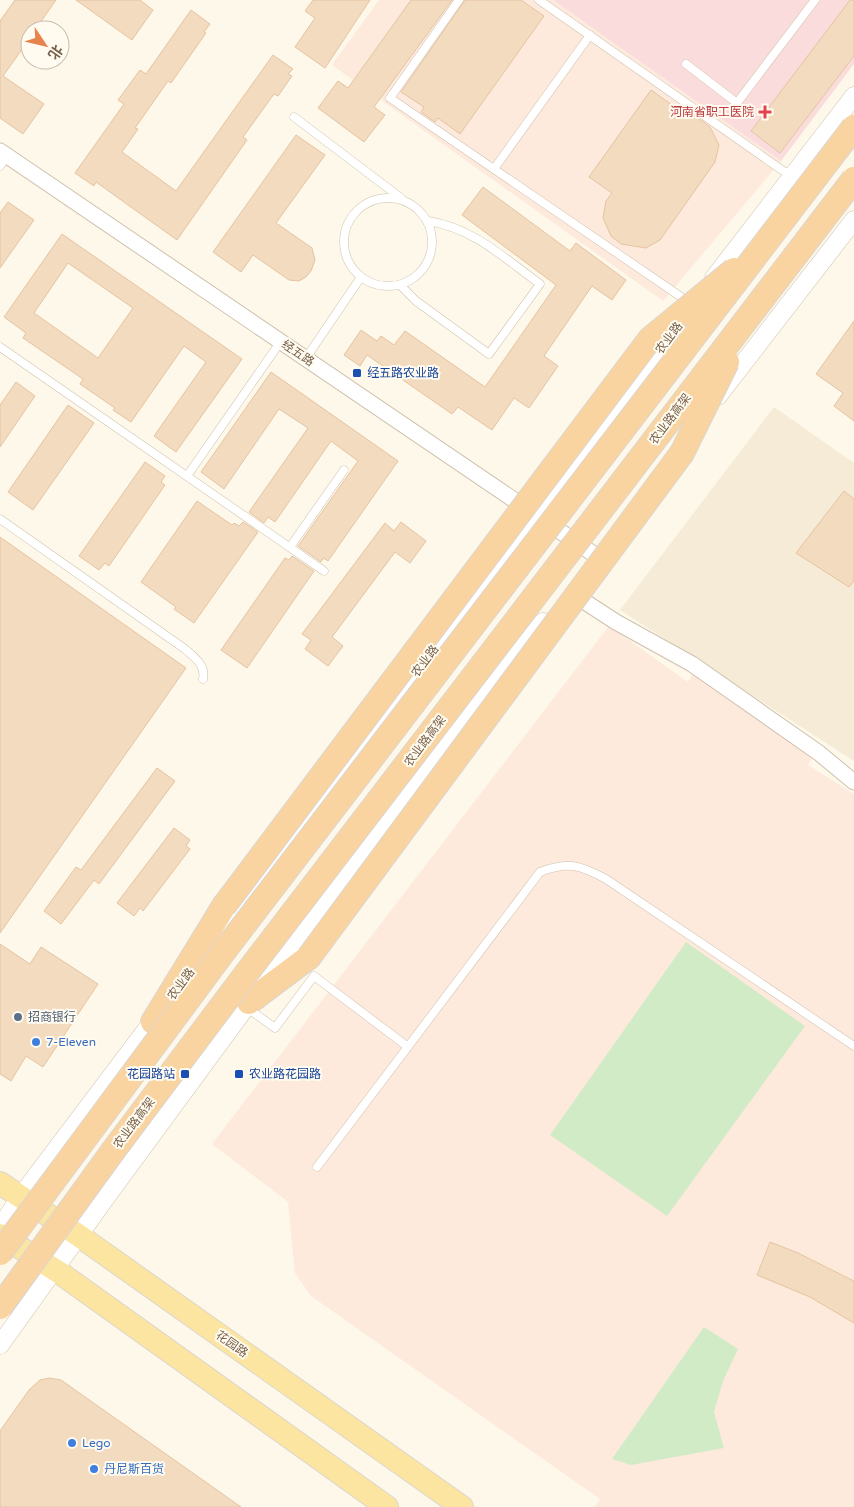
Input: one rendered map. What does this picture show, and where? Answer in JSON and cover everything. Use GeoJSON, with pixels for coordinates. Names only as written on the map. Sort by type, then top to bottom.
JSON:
{"type":"FeatureCollection","features":[{"type":"Feature","properties":{"kind":"highway"},"geometry":{"type":"LineString","coordinates":[[0,1253],[221,955],[854,128]]}},
{"type":"Feature","properties":{"kind":"highway","name":"农业路高架"},"geometry":{"type":"LineString","coordinates":[[0,1307],[235,989],[854,179]]}},
{"type":"Feature","properties":{"kind":"highway"},"geometry":{"type":"LineString","coordinates":[[153,1022],[224,906],[650,339],[766,243]]}},
{"type":"Feature","properties":{"kind":"highway"},"geometry":{"type":"LineString","coordinates":[[248,1004],[309,957],[682,453],[753,311]]}},
{"type":"Feature","properties":{"kind":"main road","name":"花园路"},"geometry":{"type":"LineString","coordinates":[[0,1183],[78,1235],[462,1507]]}},
{"type":"Feature","properties":{"kind":"main road"},"geometry":{"type":"LineString","coordinates":[[0,1235],[54,1270],[387,1507]]}},
{"type":"Feature","properties":{"kind":"street","name":"农业路"},"geometry":{"type":"LineString","coordinates":[[0,1228],[21,1196],[854,96]]}},
{"type":"Feature","properties":{"kind":"street","name":"经五路"},"geometry":{"type":"LineString","coordinates":[[2,158],[281,341],[595,555]]}},
{"type":"Feature","properties":{"kind":"street"},"geometry":{"type":"LineString","coordinates":[[0,1345],[78,1235],[248,1004],[854,220]]}},
{"type":"Feature","properties":{"kind":"street"},"geometry":{"type":"LineString","coordinates":[[576,596],[616,622],[692,664],[819,753],[854,782]]}},
{"type":"Feature","properties":{"kind":"lane"},"geometry":{"type":"LineString","coordinates":[[459,0],[390,98],[694,306]]}},
{"type":"Feature","properties":{"kind":"lane"},"geometry":{"type":"LineString","coordinates":[[539,0],[792,177]]}},
{"type":"Feature","properties":{"kind":"lane"},"geometry":{"type":"LineString","coordinates":[[686,64],[738,103],[815,0]]}},
{"type":"Feature","properties":{"kind":"lane"},"geometry":{"type":"LineString","coordinates":[[494,169],[590,36]]}},
{"type":"Feature","properties":{"kind":"lane"},"geometry":{"type":"LineString","coordinates":[[294,116],[403,200]]}},
{"type":"Feature","properties":{"kind":"lane"},"geometry":{"type":"LineString","coordinates":[[392,197],[403,200],[413,204],[428,221],[433,242],[428,262],[414,278],[400,284],[385,286],[375,284],[361,277],[352,267],[344,249],[344,238],[352,216],[369,202],[392,197]]}},
{"type":"Feature","properties":{"kind":"lane"},"geometry":{"type":"LineString","coordinates":[[400,284],[416,301],[489,354],[540,284],[471,234],[449,224],[428,221]]}},
{"type":"Feature","properties":{"kind":"lane"},"geometry":{"type":"LineString","coordinates":[[306,358],[361,277]]}},
{"type":"Feature","properties":{"kind":"lane"},"geometry":{"type":"LineString","coordinates":[[188,476],[281,341]]}},
{"type":"Feature","properties":{"kind":"lane"},"geometry":{"type":"LineString","coordinates":[[0,347],[324,571]]}},
{"type":"Feature","properties":{"kind":"lane"},"geometry":{"type":"LineString","coordinates":[[290,548],[344,470]]}},
{"type":"Feature","properties":{"kind":"lane"},"geometry":{"type":"LineString","coordinates":[[0,519],[185,649],[201,664],[204,673],[203,679]]}},
{"type":"Feature","properties":{"kind":"lane"},"geometry":{"type":"LineString","coordinates":[[318,1167],[540,872],[555,866],[570,864],[606,879],[854,1046]]}},
{"type":"Feature","properties":{"kind":"lane"},"geometry":{"type":"LineString","coordinates":[[248,1004],[274,1028],[314,976],[408,1047]]}},
{"type":"Feature","properties":{"kind":"shaded area"},"geometry":{"type":"Polygon","coordinates":[[[379,0],[553,0],[781,161],[663,301],[332,65],[379,0]]]}},
{"type":"Feature","properties":{"kind":"shaded area","name":"河南省职工医院"},"geometry":{"type":"Polygon","coordinates":[[[553,0],[854,0],[854,64],[781,161],[553,0]]]}},
{"type":"Feature","properties":{"kind":"shaded area"},"geometry":{"type":"Polygon","coordinates":[[[774,407],[854,463],[854,761],[620,610],[774,407]]]}},
{"type":"Feature","properties":{"kind":"shaded area"},"geometry":{"type":"Polygon","coordinates":[[[609,626],[688,682],[694,672],[814,755],[808,765],[854,794],[854,1507],[595,1507],[600,1499],[311,1296],[295,1273],[288,1202],[212,1144],[609,626]]]}},
{"type":"Feature","properties":{"kind":"green space"},"geometry":{"type":"Polygon","coordinates":[[[686,942],[805,1026],[667,1216],[550,1135],[686,942]]]}},
{"type":"Feature","properties":{"kind":"green space"},"geometry":{"type":"Polygon","coordinates":[[[704,1327],[738,1349],[723,1381],[714,1412],[724,1448],[631,1465],[612,1459],[704,1327]]]}},
{"type":"Feature","properties":{"kind":"building"},"geometry":{"type":"Polygon","coordinates":[[[15,0],[56,0],[42,20],[20,20],[20,52],[3,76],[44,104],[23,134],[0,118],[0,21],[15,0]]]}},
{"type":"Feature","properties":{"kind":"building"},"geometry":{"type":"Polygon","coordinates":[[[76,0],[140,0],[153,10],[132,40],[76,0]]]}},
{"type":"Feature","properties":{"kind":"building"},"geometry":{"type":"Polygon","coordinates":[[[313,0],[370,0],[325,68],[295,47],[315,18],[305,11],[313,0]]]}},
{"type":"Feature","properties":{"kind":"building"},"geometry":{"type":"Polygon","coordinates":[[[411,0],[452,0],[374,107],[385,115],[364,142],[318,108],[338,81],[348,88],[411,0]]]}},
{"type":"Feature","properties":{"kind":"building"},"geometry":{"type":"Polygon","coordinates":[[[465,0],[521,0],[544,16],[460,134],[438,118],[435,122],[421,112],[424,107],[401,92],[465,0]]]}},
{"type":"Feature","properties":{"kind":"building"},"geometry":{"type":"Polygon","coordinates":[[[850,0],[854,0],[854,56],[780,153],[751,131],[850,0]]]}},
{"type":"Feature","properties":{"kind":"building"},"geometry":{"type":"Polygon","coordinates":[[[191,10],[210,24],[204,32],[206,33],[171,83],[168,81],[135,128],[138,129],[122,152],[176,191],[273,55],[293,69],[288,74],[292,76],[278,96],[274,94],[243,137],[247,140],[177,240],[96,182],[94,186],[75,173],[124,104],[118,100],[140,70],[146,74],[191,10]]]}},
{"type":"Feature","properties":{"kind":"building"},"geometry":{"type":"Polygon","coordinates":[[[651,90],[682,112],[691,113],[710,127],[719,145],[715,162],[660,240],[646,248],[621,244],[611,236],[603,218],[606,201],[612,193],[589,177],[651,90]]]}},
{"type":"Feature","properties":{"kind":"building"},"geometry":{"type":"Polygon","coordinates":[[[296,135],[325,155],[276,223],[312,248],[315,260],[311,271],[299,281],[289,280],[253,255],[241,272],[213,252],[296,135]]]}},
{"type":"Feature","properties":{"kind":"building"},"geometry":{"type":"Polygon","coordinates":[[[483,187],[570,251],[576,243],[626,280],[612,300],[592,286],[544,356],[558,366],[529,408],[514,398],[492,430],[458,407],[452,414],[367,355],[360,366],[344,355],[361,330],[377,341],[381,336],[394,345],[405,331],[485,387],[556,285],[462,215],[483,187]]]}},
{"type":"Feature","properties":{"kind":"building"},"geometry":{"type":"Polygon","coordinates":[[[8,202],[34,220],[0,268],[0,213],[8,202]]]}},
{"type":"Feature","properties":{"kind":"building"},"geometry":{"type":"Polygon","coordinates":[[[62,234],[242,359],[176,452],[154,436],[206,362],[184,346],[131,422],[113,410],[115,408],[80,384],[83,379],[23,338],[26,333],[4,317],[62,234]],[[68,263],[34,313],[98,358],[133,308],[68,263]]]}},
{"type":"Feature","properties":{"kind":"building"},"geometry":{"type":"Polygon","coordinates":[[[854,321],[854,421],[834,406],[843,393],[816,374],[854,321]]]}},
{"type":"Feature","properties":{"kind":"building"},"geometry":{"type":"Polygon","coordinates":[[[271,372],[398,461],[328,561],[323,558],[321,562],[298,546],[358,461],[331,441],[275,522],[268,517],[264,523],[249,512],[308,428],[279,409],[224,489],[201,472],[271,372]]]}},
{"type":"Feature","properties":{"kind":"building"},"geometry":{"type":"Polygon","coordinates":[[[16,382],[35,396],[0,447],[0,405],[16,382]]]}},
{"type":"Feature","properties":{"kind":"building"},"geometry":{"type":"Polygon","coordinates":[[[68,405],[94,423],[33,510],[8,492],[68,405]]]}},
{"type":"Feature","properties":{"kind":"building"},"geometry":{"type":"Polygon","coordinates":[[[145,462],[165,476],[161,482],[165,485],[109,566],[105,563],[99,570],[79,556],[145,462]]]}},
{"type":"Feature","properties":{"kind":"building"},"geometry":{"type":"Polygon","coordinates":[[[844,491],[854,499],[854,581],[849,587],[796,553],[844,491]]]}},
{"type":"Feature","properties":{"kind":"building"},"geometry":{"type":"Polygon","coordinates":[[[197,501],[232,525],[234,523],[239,526],[243,522],[258,532],[194,623],[174,609],[176,607],[141,582],[197,501]]]}},
{"type":"Feature","properties":{"kind":"building"},"geometry":{"type":"Polygon","coordinates":[[[401,522],[426,541],[410,563],[395,552],[332,637],[343,646],[328,666],[305,649],[311,640],[302,634],[385,523],[394,531],[401,522]]]}},
{"type":"Feature","properties":{"kind":"building"},"geometry":{"type":"Polygon","coordinates":[[[0,537],[186,668],[0,933],[0,537]]]}},
{"type":"Feature","properties":{"kind":"building"},"geometry":{"type":"Polygon","coordinates":[[[292,556],[314,571],[247,668],[221,650],[285,558],[289,560],[292,556]]]}},
{"type":"Feature","properties":{"kind":"building"},"geometry":{"type":"Polygon","coordinates":[[[157,768],[175,781],[99,884],[94,880],[61,924],[44,911],[76,867],[81,870],[157,768]]]}},
{"type":"Feature","properties":{"kind":"building"},"geometry":{"type":"Polygon","coordinates":[[[174,828],[190,840],[186,846],[190,849],[143,911],[140,908],[134,916],[117,903],[174,828]]]}},
{"type":"Feature","properties":{"kind":"building"},"geometry":{"type":"Polygon","coordinates":[[[0,944],[30,964],[41,947],[98,984],[43,1067],[26,1056],[11,1081],[0,1074],[0,944]]]}},
{"type":"Feature","properties":{"kind":"building"},"geometry":{"type":"Polygon","coordinates":[[[770,1242],[798,1253],[854,1281],[854,1323],[810,1297],[757,1275],[770,1242]]]}},
{"type":"Feature","properties":{"kind":"building","name":"丹尼斯百货"},"geometry":{"type":"Polygon","coordinates":[[[49,1378],[61,1380],[241,1507],[0,1507],[0,1431],[29,1390],[40,1380],[49,1378]]]}},
{"type":"Feature","properties":{"kind":"place","name":"河南省职工医院"},"geometry":{"type":"Point","coordinates":[765,112]}},
{"type":"Feature","properties":{"kind":"place","name":"经五路农业路"},"geometry":{"type":"Point","coordinates":[357,373]}},
{"type":"Feature","properties":{"kind":"place","name":"招商银行"},"geometry":{"type":"Point","coordinates":[18,1017]}},
{"type":"Feature","properties":{"kind":"place","name":"7-Eleven"},"geometry":{"type":"Point","coordinates":[36,1042]}},
{"type":"Feature","properties":{"kind":"place","name":"花园路站"},"geometry":{"type":"Point","coordinates":[185,1074]}},
{"type":"Feature","properties":{"kind":"place","name":"农业路花园路"},"geometry":{"type":"Point","coordinates":[239,1074]}},
{"type":"Feature","properties":{"kind":"place","name":"Lego"},"geometry":{"type":"Point","coordinates":[72,1443]}},
{"type":"Feature","properties":{"kind":"place","name":"丹尼斯百货"},"geometry":{"type":"Point","coordinates":[94,1469]}}]}
